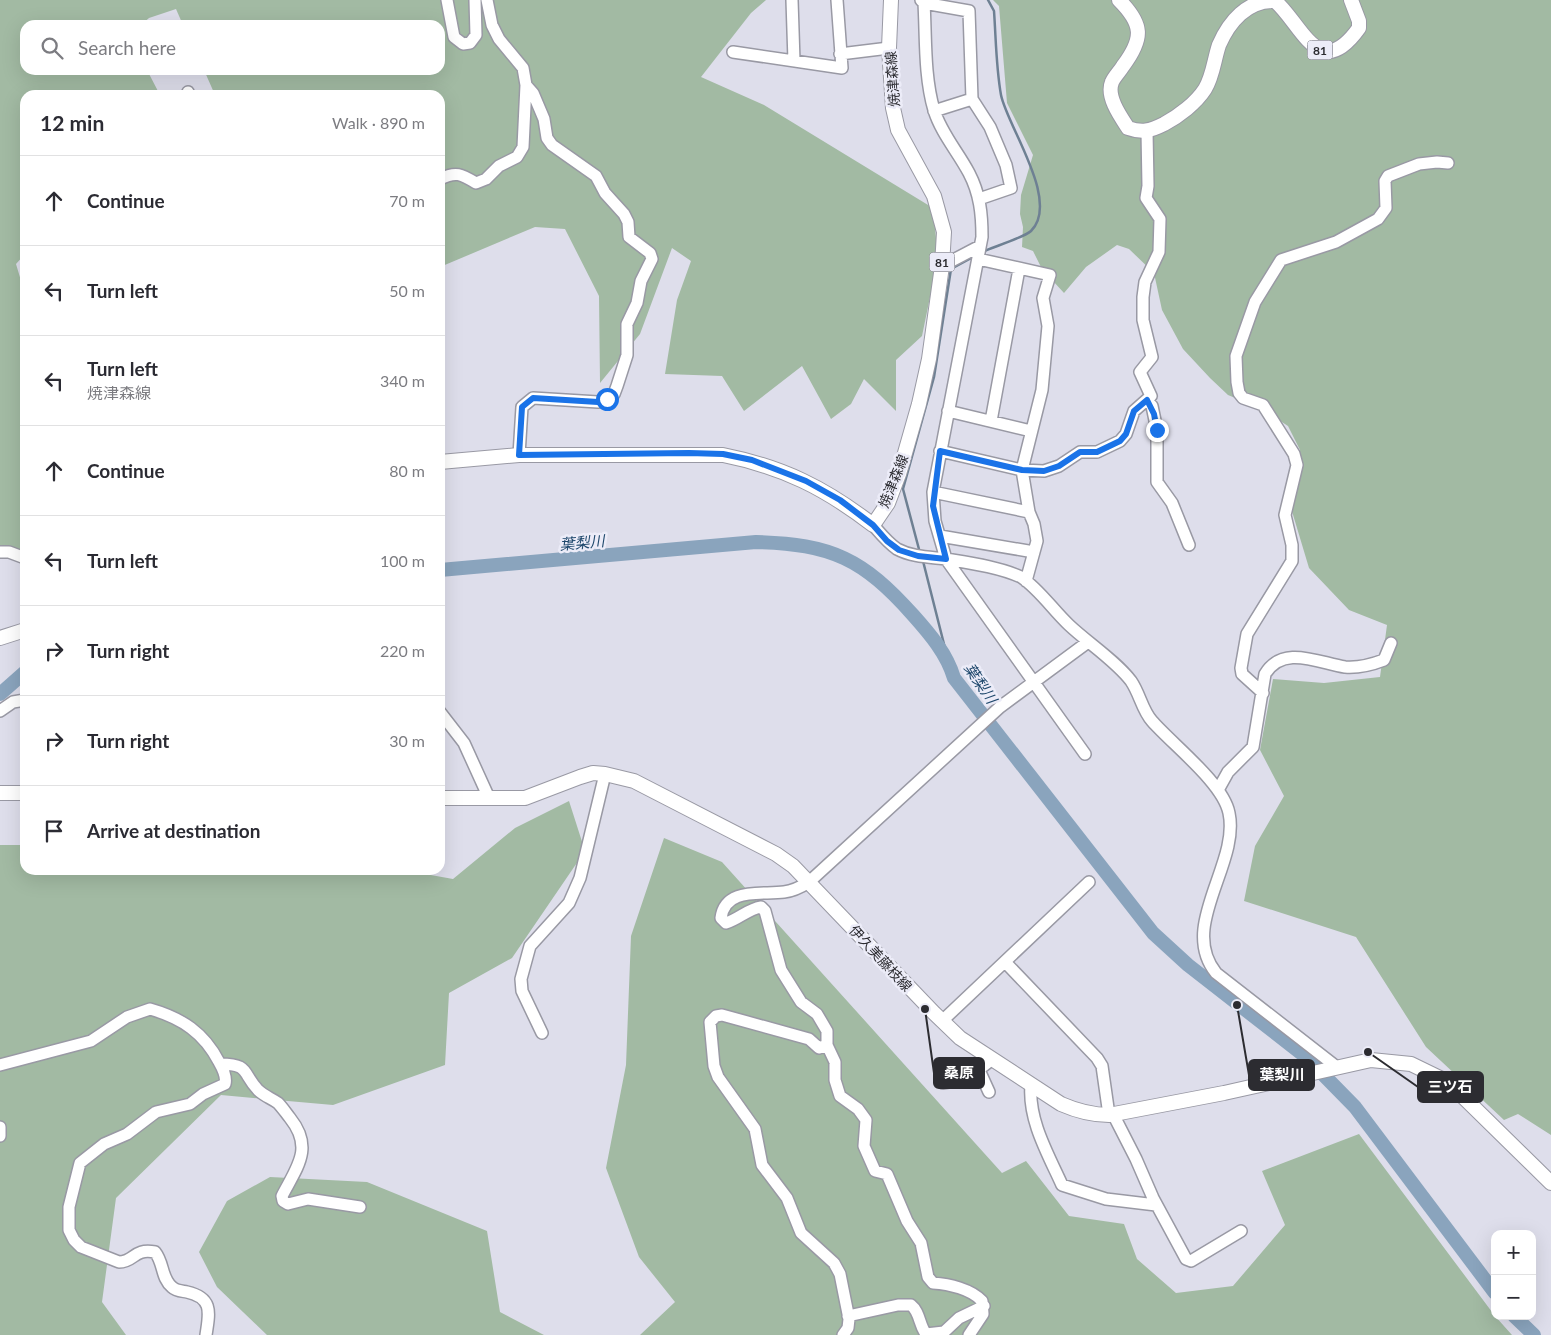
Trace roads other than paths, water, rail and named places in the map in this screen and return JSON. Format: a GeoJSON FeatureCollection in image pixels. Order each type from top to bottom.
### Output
{"type":"FeatureCollection","features":[{"type":"Feature","properties":{"kind":"main road"},"geometry":{"type":"LineString","coordinates":[[1119,0],[1132,12],[1139,27],[1138,41],[1112,82],[1111,95],[1128,128],[1138,132],[1147,131]]}},
{"type":"Feature","properties":{"kind":"main road","name":"81"},"geometry":{"type":"LineString","coordinates":[[1147,131],[1169,121],[1196,101],[1212,74],[1219,46],[1233,20],[1242,10],[1256,2],[1274,2],[1310,44],[1319,50],[1329,51],[1340,46],[1358,28],[1359,20],[1352,0]]}},
{"type":"Feature","properties":{"kind":"main road","name":"焼津森線"},"geometry":{"type":"LineString","coordinates":[[445,462],[519,455],[723,454],[759,463],[806,481],[840,500],[873,525],[888,503],[899,474],[919,404],[929,359],[942,266],[944,232],[934,196],[898,130],[893,108],[889,48],[889,5]]}},
{"type":"Feature","properties":{"kind":"main road"},"geometry":{"type":"LineString","coordinates":[[0,638],[20,632]]}},
{"type":"Feature","properties":{"kind":"main road","name":"伊久美藤枝線"},"geometry":{"type":"LineString","coordinates":[[445,798],[525,798],[593,773],[634,781],[776,854],[809,882],[960,1038],[1061,1104],[1077,1111],[1093,1115],[1111,1115],[1299,1077],[1371,1060],[1411,1064],[1428,1070],[1457,1090],[1551,1183]]}},
{"type":"Feature","properties":{"kind":"main road"},"geometry":{"type":"LineString","coordinates":[[0,792],[20,793]]}},
{"type":"Feature","properties":{"kind":"street"},"geometry":{"type":"LineString","coordinates":[[447,0],[454,37],[463,44],[470,43],[476,35],[475,0]]}},
{"type":"Feature","properties":{"kind":"street"},"geometry":{"type":"LineString","coordinates":[[445,176],[452,173],[463,175],[476,183],[486,178],[499,166],[517,157],[523,147],[526,85],[523,68],[499,39],[492,25],[487,0]]}},
{"type":"Feature","properties":{"kind":"street"},"geometry":{"type":"LineString","coordinates":[[792,0],[794,61]]}},
{"type":"Feature","properties":{"kind":"street"},"geometry":{"type":"LineString","coordinates":[[733,52],[842,68],[837,0]]}},
{"type":"Feature","properties":{"kind":"street"},"geometry":{"type":"LineString","coordinates":[[980,199],[1011,188],[1006,165],[990,127],[972,99],[969,11],[922,1],[929,82],[934,111],[941,127],[969,172],[980,199],[982,220],[978,259],[933,492],[935,521],[946,559],[1032,683],[1085,754]]}},
{"type":"Feature","properties":{"kind":"street"},"geometry":{"type":"LineString","coordinates":[[840,54],[889,48]]}},
{"type":"Feature","properties":{"kind":"street"},"geometry":{"type":"LineString","coordinates":[[519,455],[522,407],[526,401],[533,398],[598,402],[614,394],[627,355],[627,324],[637,303],[640,281],[652,259],[650,253],[629,237],[628,222],[624,214],[605,193],[596,176],[552,145],[547,138],[544,120],[533,93],[526,85]]}},
{"type":"Feature","properties":{"kind":"street"},"geometry":{"type":"LineString","coordinates":[[934,111],[972,99]]}},
{"type":"Feature","properties":{"kind":"street"},"geometry":{"type":"LineString","coordinates":[[940,451],[1022,470],[1044,471],[1059,466],[1080,452],[1097,452],[1111,446],[1126,434],[1134,411],[1151,396],[1140,372],[1152,357],[1143,320],[1143,296],[1145,282],[1159,252],[1160,219],[1146,198],[1148,186],[1147,131]]}},
{"type":"Feature","properties":{"kind":"street"},"geometry":{"type":"LineString","coordinates":[[1262,693],[1242,674],[1241,668],[1247,634],[1292,561],[1292,545],[1285,516],[1297,465],[1294,454],[1263,405],[1243,398],[1239,392],[1236,382],[1236,356],[1241,341],[1255,302],[1281,260],[1290,255],[1317,250],[1336,242],[1378,219],[1386,208],[1385,182],[1388,176],[1419,164],[1448,163]]}},
{"type":"Feature","properties":{"kind":"street"},"geometry":{"type":"LineString","coordinates":[[942,266],[980,246]]}},
{"type":"Feature","properties":{"kind":"street"},"geometry":{"type":"LineString","coordinates":[[978,259],[1050,275],[1043,298],[1048,326],[1042,390],[1022,470],[1036,541],[1026,581]]}},
{"type":"Feature","properties":{"kind":"street"},"geometry":{"type":"LineString","coordinates":[[991,421],[1019,269]]}},
{"type":"Feature","properties":{"kind":"street"},"geometry":{"type":"LineString","coordinates":[[1147,400],[1154,414],[1157,430],[1157,482],[1172,503],[1189,546]]}},
{"type":"Feature","properties":{"kind":"street"},"geometry":{"type":"LineString","coordinates":[[948,411],[1031,432]]}},
{"type":"Feature","properties":{"kind":"street"},"geometry":{"type":"LineString","coordinates":[[933,492],[1029,512]]}},
{"type":"Feature","properties":{"kind":"street"},"geometry":{"type":"LineString","coordinates":[[873,525],[887,541],[899,550],[922,557],[946,559],[1005,571],[1026,581],[1130,681],[1150,720],[1218,790],[1227,806],[1231,825],[1228,844],[1205,928],[1204,954],[1216,973],[1335,1068]]}},
{"type":"Feature","properties":{"kind":"street"},"geometry":{"type":"LineString","coordinates":[[940,536],[1034,552]]}},
{"type":"Feature","properties":{"kind":"street"},"geometry":{"type":"LineString","coordinates":[[0,552],[9,552],[20,556]]}},
{"type":"Feature","properties":{"kind":"street"},"geometry":{"type":"LineString","coordinates":[[969,1335],[983,1314],[984,1306],[978,1296],[944,1283],[933,1283],[928,1277],[921,1243],[907,1222],[887,1174],[875,1171],[864,1146],[866,1120],[858,1108],[840,1096],[835,1080],[835,1062],[826,1045],[827,1031],[817,1014],[801,1002],[781,970],[766,911],[761,907],[752,908],[738,919],[726,923],[721,918],[722,908],[732,899],[754,891],[784,892],[799,889],[809,882],[979,725],[1000,707],[1088,642]]}},
{"type":"Feature","properties":{"kind":"street"},"geometry":{"type":"LineString","coordinates":[[1218,790],[1228,772],[1253,747],[1265,674],[1275,662],[1294,656],[1347,667],[1365,666],[1384,660],[1391,643]]}},
{"type":"Feature","properties":{"kind":"street"},"geometry":{"type":"LineString","coordinates":[[0,711],[13,702],[20,701]]}},
{"type":"Feature","properties":{"kind":"street"},"geometry":{"type":"LineString","coordinates":[[445,718],[464,743],[489,798]]}},
{"type":"Feature","properties":{"kind":"street"},"geometry":{"type":"LineString","coordinates":[[542,1033],[522,991],[521,979],[530,946],[569,903],[580,878],[605,774]]}},
{"type":"Feature","properties":{"kind":"street"},"geometry":{"type":"LineString","coordinates":[[942,1021],[1089,882]]}},
{"type":"Feature","properties":{"kind":"street"},"geometry":{"type":"LineString","coordinates":[[1005,962],[1097,1058],[1102,1066],[1111,1115],[1136,1159],[1156,1205],[1186,1259],[1191,1260],[1241,1231]]}},
{"type":"Feature","properties":{"kind":"street"},"geometry":{"type":"LineString","coordinates":[[0,1065],[91,1041],[127,1017],[150,1009],[198,1031],[208,1042],[220,1064],[226,1080],[225,1084],[203,1094],[190,1104],[156,1112],[127,1134],[104,1144],[80,1163],[69,1207],[68,1222],[74,1240],[81,1246],[110,1259],[126,1262],[138,1252],[155,1252],[161,1259],[167,1281],[173,1289],[197,1294],[205,1301],[210,1316],[206,1335]]}},
{"type":"Feature","properties":{"kind":"street"},"geometry":{"type":"LineString","coordinates":[[826,1045],[819,1048],[809,1039],[722,1015],[716,1016],[710,1022],[714,1066],[718,1077],[750,1119],[755,1129],[762,1165],[787,1198],[801,1233],[834,1263],[840,1274],[848,1316],[848,1328],[843,1335]]}},
{"type":"Feature","properties":{"kind":"street"},"geometry":{"type":"LineString","coordinates":[[943,1083],[958,1082],[980,1070],[992,1060]]}},
{"type":"Feature","properties":{"kind":"street"},"geometry":{"type":"LineString","coordinates":[[220,1064],[234,1064],[246,1070],[257,1089],[279,1104],[300,1131],[301,1158],[282,1196],[283,1201],[288,1204],[308,1199],[360,1207]]}},
{"type":"Feature","properties":{"kind":"street"},"geometry":{"type":"LineString","coordinates":[[980,1070],[989,1092]]}},
{"type":"Feature","properties":{"kind":"street"},"geometry":{"type":"LineString","coordinates":[[1031,1085],[1030,1095],[1039,1134],[1062,1185],[1106,1199],[1156,1205]]}},
{"type":"Feature","properties":{"kind":"street"},"geometry":{"type":"LineString","coordinates":[[0,1127],[0,1136]]}},
{"type":"Feature","properties":{"kind":"street"},"geometry":{"type":"LineString","coordinates":[[848,1316],[898,1305],[911,1305],[916,1309],[922,1329],[926,1334],[944,1332],[959,1318],[984,1306]]}},
{"type":"Feature","properties":{"kind":"waterway"},"geometry":{"type":"LineString","coordinates":[[982,252],[1031,231],[1039,218],[1040,201],[1030,163],[1005,109],[1001,95],[994,11],[988,0]]}},
{"type":"Feature","properties":{"kind":"waterway"},"geometry":{"type":"LineString","coordinates":[[920,553],[903,489],[934,377],[951,269],[975,256]]}},
{"type":"Feature","properties":{"kind":"waterway","name":"葉梨川"},"geometry":{"type":"LineString","coordinates":[[445,570],[756,542],[806,546],[844,558],[861,568],[878,580],[895,596],[932,637],[947,661],[954,678],[1153,933],[1188,965],[1306,1057],[1355,1107],[1491,1288]]}},
{"type":"Feature","properties":{"kind":"waterway"},"geometry":{"type":"LineString","coordinates":[[923,561],[948,660]]}},
{"type":"Feature","properties":{"kind":"waterway","name":"葉梨川"},"geometry":{"type":"LineString","coordinates":[[0,694],[20,676]]}},
{"type":"Feature","properties":{"kind":"waterway","name":"葉梨川"},"geometry":{"type":"LineString","coordinates":[[1518,1320],[1534,1335]]}},
{"type":"Feature","properties":{"kind":"place","name":"葉梨川"},"geometry":{"type":"Point","coordinates":[1237,1005]}},
{"type":"Feature","properties":{"kind":"place","name":"桑原"},"geometry":{"type":"Point","coordinates":[925,1009]}},
{"type":"Feature","properties":{"kind":"place","name":"三ツ石"},"geometry":{"type":"Point","coordinates":[1368,1052]}}]}
